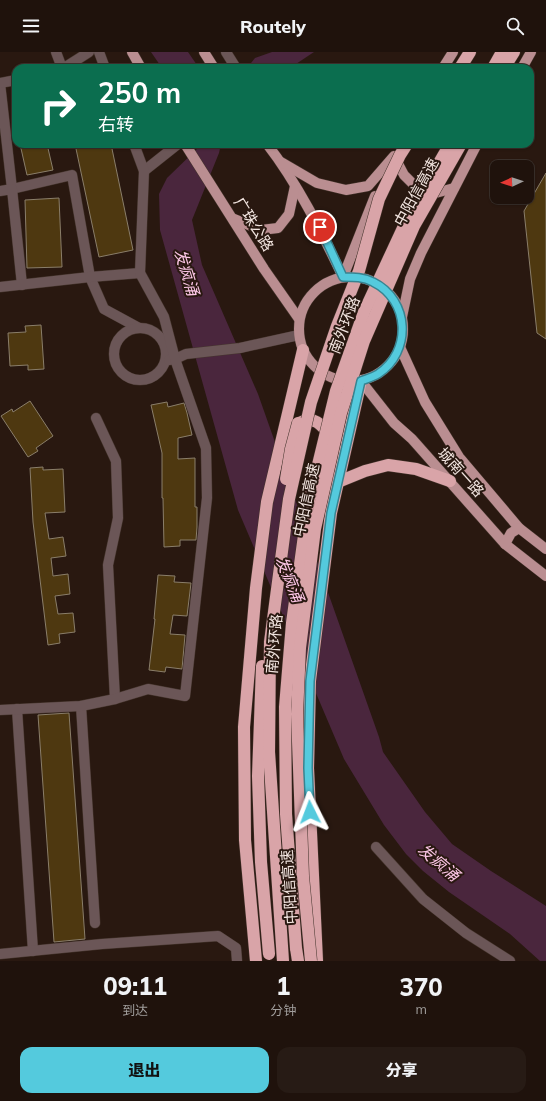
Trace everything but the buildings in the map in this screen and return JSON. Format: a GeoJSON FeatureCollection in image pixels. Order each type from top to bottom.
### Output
{"type":"FeatureCollection","features":[{"type":"Feature","properties":{"kind":"highway"},"geometry":{"type":"LineString","coordinates":[[454,64],[462,52]]}},
{"type":"Feature","properties":{"kind":"highway"},"geometry":{"type":"LineString","coordinates":[[462,64],[470,52]]}},
{"type":"Feature","properties":{"kind":"highway"},"geometry":{"type":"LineString","coordinates":[[495,64],[502,52]]}},
{"type":"Feature","properties":{"kind":"highway"},"geometry":{"type":"LineString","coordinates":[[506,64],[514,52]]}},
{"type":"Feature","properties":{"kind":"highway","name":"中阳信高速"},"geometry":{"type":"LineString","coordinates":[[284,961],[269,752],[270,642],[288,506],[311,402],[337,326],[359,271],[379,199],[404,148]]}},
{"type":"Feature","properties":{"kind":"highway","name":"南外环路"},"geometry":{"type":"LineString","coordinates":[[269,957],[260,862],[258,776],[260,695],[266,609],[291,449],[319,353],[364,242],[414,148]]}},
{"type":"Feature","properties":{"kind":"highway","name":"南外环路"},"geometry":{"type":"LineString","coordinates":[[298,961],[286,814],[285,707],[292,623],[308,506],[336,391],[364,312],[410,213],[448,148]]}},
{"type":"Feature","properties":{"kind":"highway","name":"中阳信高速"},"geometry":{"type":"LineString","coordinates":[[311,961],[303,876],[297,714],[300,648],[315,529],[341,414],[364,341],[414,226],[459,148]]}},
{"type":"Feature","properties":{"kind":"highway"},"geometry":{"type":"LineString","coordinates":[[256,961],[245,840],[244,727],[256,588],[267,502],[303,350]]}},
{"type":"Feature","properties":{"kind":"highway"},"geometry":{"type":"LineString","coordinates":[[317,961],[308,768],[310,681],[331,513],[361,381]]}},
{"type":"Feature","properties":{"kind":"highway"},"geometry":{"type":"LineString","coordinates":[[282,438],[290,429],[303,421],[315,421],[322,425],[332,439],[338,482]]}},
{"type":"Feature","properties":{"kind":"highway"},"geometry":{"type":"LineString","coordinates":[[338,482],[365,470],[388,465],[416,469],[450,481]]}},
{"type":"Feature","properties":{"kind":"main road"},"geometry":{"type":"LineString","coordinates":[[132,52],[139,64]]}},
{"type":"Feature","properties":{"kind":"main road"},"geometry":{"type":"LineString","coordinates":[[204,52],[212,64]]}},
{"type":"Feature","properties":{"kind":"main road"},"geometry":{"type":"LineString","coordinates":[[446,64],[453,52]]}},
{"type":"Feature","properties":{"kind":"main road"},"geometry":{"type":"LineString","coordinates":[[524,64],[531,52]]}},
{"type":"Feature","properties":{"kind":"main road","name":"广珠公路"},"geometry":{"type":"LineString","coordinates":[[188,148],[234,219],[264,269],[299,319]]}},
{"type":"Feature","properties":{"kind":"main road"},"geometry":{"type":"LineString","coordinates":[[270,148],[281,162],[320,227],[343,277]]}},
{"type":"Feature","properties":{"kind":"main road"},"geometry":{"type":"LineString","coordinates":[[343,277],[378,189],[398,148]]}},
{"type":"Feature","properties":{"kind":"main road"},"geometry":{"type":"LineString","coordinates":[[402,317],[396,302],[386,290],[373,282],[359,277],[343,277],[328,282],[314,291],[305,304],[299,319],[298,335],[303,350],[312,365],[326,376],[343,381],[361,381],[378,374],[391,362],[400,347],[403,332],[402,317],[410,279],[415,266],[475,148]]}},
{"type":"Feature","properties":{"kind":"main road"},"geometry":{"type":"LineString","coordinates":[[281,162],[317,183],[346,190],[368,186],[394,156]]}},
{"type":"Feature","properties":{"kind":"main road"},"geometry":{"type":"LineString","coordinates":[[394,156],[404,175],[416,187],[432,194],[454,188]]}},
{"type":"Feature","properties":{"kind":"main road"},"geometry":{"type":"LineString","coordinates":[[234,219],[261,230],[278,228],[289,214],[295,186]]}},
{"type":"Feature","properties":{"kind":"main road","name":"城南一路"},"geometry":{"type":"LineString","coordinates":[[400,347],[425,402],[459,457],[520,528],[546,550]]}},
{"type":"Feature","properties":{"kind":"main road","name":"城南一路"},"geometry":{"type":"LineString","coordinates":[[361,381],[394,423],[412,439],[505,544],[546,576]]}},
{"type":"Feature","properties":{"kind":"main road"},"geometry":{"type":"LineString","coordinates":[[505,544],[511,533],[520,528]]}},
{"type":"Feature","properties":{"kind":"street"},"geometry":{"type":"LineString","coordinates":[[56,52],[61,64]]}},
{"type":"Feature","properties":{"kind":"street"},"geometry":{"type":"LineString","coordinates":[[70,64],[89,52]]}},
{"type":"Feature","properties":{"kind":"street"},"geometry":{"type":"LineString","coordinates":[[100,52],[104,64]]}},
{"type":"Feature","properties":{"kind":"street"},"geometry":{"type":"LineString","coordinates":[[226,52],[233,64]]}},
{"type":"Feature","properties":{"kind":"street"},"geometry":{"type":"LineString","coordinates":[[12,81],[0,83],[22,285]]}},
{"type":"Feature","properties":{"kind":"street"},"geometry":{"type":"LineString","coordinates":[[0,710],[81,706],[115,699],[148,689],[185,696],[208,498],[206,448],[170,360],[164,316],[140,273],[144,171],[135,148]]}},
{"type":"Feature","properties":{"kind":"street"},"geometry":{"type":"LineString","coordinates":[[144,171],[173,148]]}},
{"type":"Feature","properties":{"kind":"street"},"geometry":{"type":"LineString","coordinates":[[0,191],[72,175],[90,277],[104,309],[139,328]]}},
{"type":"Feature","properties":{"kind":"street"},"geometry":{"type":"LineString","coordinates":[[0,287],[140,273]]}},
{"type":"Feature","properties":{"kind":"street"},"geometry":{"type":"LineString","coordinates":[[170,360],[166,356],[162,340],[156,333],[148,329],[139,328],[124,334],[118,340],[115,348],[117,364],[121,371],[135,379],[144,380],[159,372],[170,360],[186,354],[240,348],[298,335]]}},
{"type":"Feature","properties":{"kind":"street"},"geometry":{"type":"LineString","coordinates":[[96,418],[116,462],[118,518],[108,565],[115,699]]}},
{"type":"Feature","properties":{"kind":"street"},"geometry":{"type":"LineString","coordinates":[[81,706],[95,923]]}},
{"type":"Feature","properties":{"kind":"street"},"geometry":{"type":"LineString","coordinates":[[17,709],[33,951]]}},
{"type":"Feature","properties":{"kind":"street"},"geometry":{"type":"LineString","coordinates":[[376,847],[423,899],[466,933],[510,961]]}},
{"type":"Feature","properties":{"kind":"street"},"geometry":{"type":"LineString","coordinates":[[0,954],[102,944],[218,936],[236,948],[237,961]]}},
{"type":"Feature","properties":{"kind":"water"},"geometry":{"type":"Polygon","coordinates":[[[151,52],[188,52],[196,64],[159,64],[151,52]]]}},
{"type":"Feature","properties":{"kind":"water"},"geometry":{"type":"Polygon","coordinates":[[[272,52],[314,52],[296,64],[249,64],[255,58],[272,52]]]}},
{"type":"Feature","properties":{"kind":"water","name":"发疯涌"},"geometry":{"type":"Polygon","coordinates":[[[198,148],[220,148],[192,220],[202,265],[258,394],[383,752],[425,812],[452,844],[546,906],[546,961],[540,961],[510,934],[449,892],[423,871],[406,854],[384,825],[344,759],[238,510],[160,230],[159,194],[167,178],[198,148]]]}},
{"type":"Feature","properties":{"kind":"route"},"geometry":{"type":"LineString","coordinates":[[310,812],[308,768],[310,681],[331,513],[361,381],[378,374],[391,362],[400,347],[403,332],[402,317],[396,302],[386,290],[373,282],[359,277],[343,277],[320,227]]}}]}
